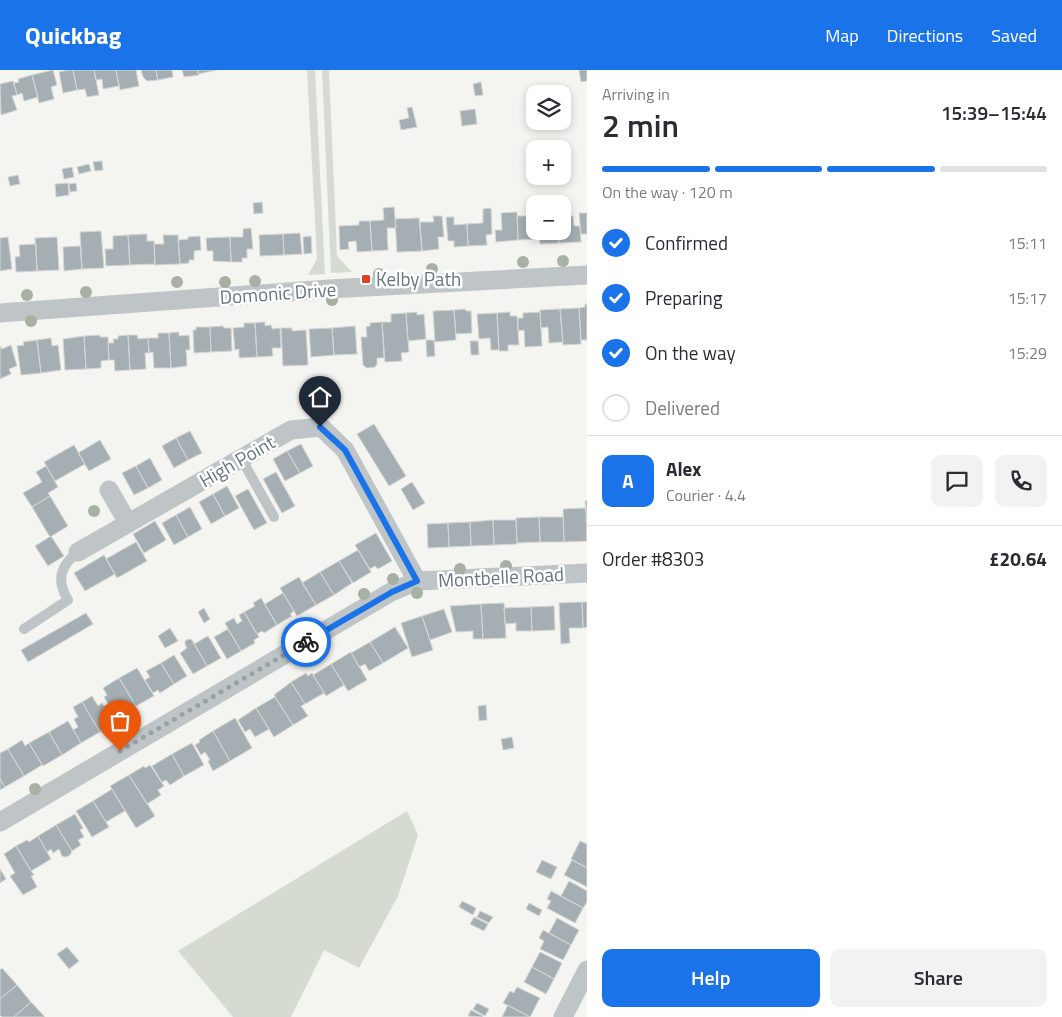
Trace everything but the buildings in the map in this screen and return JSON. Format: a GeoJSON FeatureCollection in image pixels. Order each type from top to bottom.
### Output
{"type":"FeatureCollection","features":[{"type":"Feature","properties":{"kind":"street","name":"Domonic Drive"},"geometry":{"type":"LineString","coordinates":[[0,312],[329,289],[587,275]]}},
{"type":"Feature","properties":{"kind":"street","name":"High Point"},"geometry":{"type":"LineString","coordinates":[[78,552],[291,430],[320,427],[345,450],[417,581]]}},
{"type":"Feature","properties":{"kind":"street"},"geometry":{"type":"LineString","coordinates":[[109,490],[128,523]]}},
{"type":"Feature","properties":{"kind":"street","name":"Montbelle Road"},"geometry":{"type":"LineString","coordinates":[[0,822],[392,592],[417,581],[587,573]]}},
{"type":"Feature","properties":{"kind":"street"},"geometry":{"type":"LineString","coordinates":[[563,1017],[587,970]]}},
{"type":"Feature","properties":{"kind":"lane"},"geometry":{"type":"LineString","coordinates":[[241,458],[274,517]]}},
{"type":"Feature","properties":{"kind":"lane"},"geometry":{"type":"LineString","coordinates":[[24,629],[68,600],[61,588],[62,573],[67,560],[78,552]]}},
{"type":"Feature","properties":{"kind":"shaded area"},"geometry":{"type":"Polygon","coordinates":[[[307,70],[315,70],[325,274],[308,275],[317,259],[307,70]]]}},
{"type":"Feature","properties":{"kind":"shaded area"},"geometry":{"type":"Polygon","coordinates":[[[322,70],[329,70],[337,256],[352,272],[331,273],[322,70]]]}},
{"type":"Feature","properties":{"kind":"shaded area"},"geometry":{"type":"Polygon","coordinates":[[[407,811],[418,835],[398,896],[359,968],[324,950],[291,1017],[233,1017],[178,951],[407,811]]]}},
{"type":"Feature","properties":{"kind":"way so far"},"geometry":{"type":"LineString","coordinates":[[120,751],[306,642]]}},
{"type":"Feature","properties":{"kind":"place","name":"Kelby Path"},"geometry":{"type":"Point","coordinates":[366,279]}},
{"type":"Feature","properties":{"kind":"route"},"geometry":{"type":"LineString","coordinates":[[306,642],[392,592],[417,581],[345,450],[320,427]]}}]}
